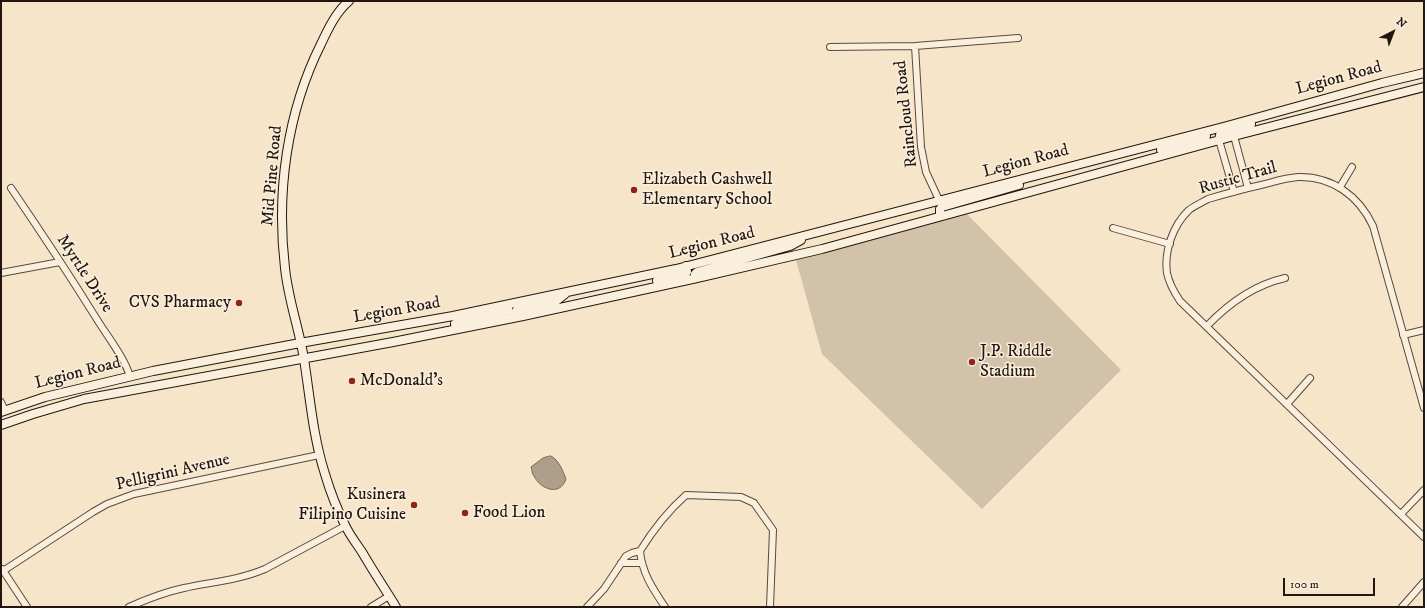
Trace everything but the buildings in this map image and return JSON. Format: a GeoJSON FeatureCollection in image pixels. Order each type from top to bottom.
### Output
{"type":"FeatureCollection","features":[{"type":"Feature","properties":{"kind":"main road","name":"Mid Pine Road"},"geometry":{"type":"LineString","coordinates":[[346,3],[327,32],[308,72],[294,116],[286,163],[282,217],[283,251],[288,288],[304,358],[319,455],[331,492],[345,526],[396,607]]}},
{"type":"Feature","properties":{"kind":"main road","name":"Legion Road"},"geometry":{"type":"LineString","coordinates":[[3,411],[45,397],[130,377],[300,343],[453,316],[686,266],[1211,130],[1424,73]]}},
{"type":"Feature","properties":{"kind":"main road","name":"Legion Road"},"geometry":{"type":"LineString","coordinates":[[1,425],[84,399],[512,318],[822,249],[1099,172],[1424,87]]}},
{"type":"Feature","properties":{"kind":"main road"},"geometry":{"type":"LineString","coordinates":[[1219,140],[1220,135],[1224,132],[1282,114],[1286,109]]}},
{"type":"Feature","properties":{"kind":"main road"},"geometry":{"type":"LineString","coordinates":[[1099,172],[1107,166],[1208,135],[1211,130]]}},
{"type":"Feature","properties":{"kind":"main road"},"geometry":{"type":"LineString","coordinates":[[940,216],[940,209],[942,207],[1028,182],[1034,179],[1038,174]]}},
{"type":"Feature","properties":{"kind":"main road"},"geometry":{"type":"LineString","coordinates":[[697,278],[695,274],[696,272],[790,246],[812,234]]}},
{"type":"Feature","properties":{"kind":"main road"},"geometry":{"type":"LineString","coordinates":[[588,302],[602,294],[684,275],[687,272],[686,266]]}},
{"type":"Feature","properties":{"kind":"main road"},"geometry":{"type":"LineString","coordinates":[[512,318],[516,311],[556,301],[568,292]]}},
{"type":"Feature","properties":{"kind":"main road"},"geometry":{"type":"LineString","coordinates":[[422,336],[447,326],[506,312],[508,310],[508,305]]}},
{"type":"Feature","properties":{"kind":"street","name":"Raincloud Road"},"geometry":{"type":"LineString","coordinates":[[830,47],[915,46],[1018,38]]}},
{"type":"Feature","properties":{"kind":"street","name":"Raincloud Road"},"geometry":{"type":"LineString","coordinates":[[915,46],[921,147],[926,172],[939,200]]}},
{"type":"Feature","properties":{"kind":"street"},"geometry":{"type":"LineString","coordinates":[[1234,136],[1248,188]]}},
{"type":"Feature","properties":{"kind":"street"},"geometry":{"type":"LineString","coordinates":[[1219,140],[1234,192]]}},
{"type":"Feature","properties":{"kind":"street"},"geometry":{"type":"LineString","coordinates":[[1340,187],[1352,167]]}},
{"type":"Feature","properties":{"kind":"street","name":"Rustic Trail"},"geometry":{"type":"LineString","coordinates":[[1424,408],[1373,226],[1360,204],[1340,187],[1317,179],[1302,177],[1289,178],[1208,199],[1190,210],[1177,225],[1170,244],[1167,259],[1167,273],[1174,292],[1180,301],[1424,537]]}},
{"type":"Feature","properties":{"kind":"street","name":"Myrtle Drive"},"geometry":{"type":"LineString","coordinates":[[11,188],[128,369],[130,377]]}},
{"type":"Feature","properties":{"kind":"street"},"geometry":{"type":"LineString","coordinates":[[1113,228],[1170,244]]}},
{"type":"Feature","properties":{"kind":"street"},"geometry":{"type":"LineString","coordinates":[[1,273],[60,262]]}},
{"type":"Feature","properties":{"kind":"street"},"geometry":{"type":"LineString","coordinates":[[1207,326],[1229,305],[1248,292],[1262,285],[1285,278]]}},
{"type":"Feature","properties":{"kind":"street"},"geometry":{"type":"LineString","coordinates":[[1404,335],[1424,330]]}},
{"type":"Feature","properties":{"kind":"street"},"geometry":{"type":"LineString","coordinates":[[1287,404],[1310,378]]}},
{"type":"Feature","properties":{"kind":"street"},"geometry":{"type":"LineString","coordinates":[[1,402],[3,411]]}},
{"type":"Feature","properties":{"kind":"street","name":"Pelligrini Avenue"},"geometry":{"type":"LineString","coordinates":[[2,569],[93,512],[119,499],[134,494],[319,455]]}},
{"type":"Feature","properties":{"kind":"street"},"geometry":{"type":"LineString","coordinates":[[1401,514],[1424,490]]}},
{"type":"Feature","properties":{"kind":"street"},"geometry":{"type":"LineString","coordinates":[[666,607],[651,587],[641,563],[640,551],[648,538],[674,506],[686,495],[741,497],[754,503],[773,530],[770,607]]}},
{"type":"Feature","properties":{"kind":"street"},"geometry":{"type":"LineString","coordinates":[[129,607],[159,595],[183,588],[252,575],[345,526]]}},
{"type":"Feature","properties":{"kind":"street"},"geometry":{"type":"LineString","coordinates":[[587,607],[601,593],[626,556],[640,551]]}},
{"type":"Feature","properties":{"kind":"street"},"geometry":{"type":"LineString","coordinates":[[631,564],[632,553]]}},
{"type":"Feature","properties":{"kind":"street"},"geometry":{"type":"LineString","coordinates":[[621,563],[641,563]]}},
{"type":"Feature","properties":{"kind":"street"},"geometry":{"type":"LineString","coordinates":[[2,569],[28,607]]}},
{"type":"Feature","properties":{"kind":"street"},"geometry":{"type":"LineString","coordinates":[[1402,607],[1424,582]]}},
{"type":"Feature","properties":{"kind":"street"},"geometry":{"type":"LineString","coordinates":[[371,607],[389,596]]}},
{"type":"Feature","properties":{"kind":"shaded area","name":"J.P. Riddle Stadium"},"geometry":{"type":"Polygon","coordinates":[[[965,212],[1121,370],[982,509],[822,354],[796,260],[965,212]]]}},
{"type":"Feature","properties":{"kind":"shaded area"},"geometry":{"type":"Polygon","coordinates":[[[551,456],[562,469],[566,479],[563,485],[555,489],[545,487],[537,481],[533,475],[531,467],[543,458],[551,456]]]}},
{"type":"Feature","properties":{"kind":"place","name":"Elizabeth Cashwell Elementary School"},"geometry":{"type":"Point","coordinates":[634,190]}},
{"type":"Feature","properties":{"kind":"place","name":"CVS Pharmacy"},"geometry":{"type":"Point","coordinates":[239,303]}},
{"type":"Feature","properties":{"kind":"place","name":"J.P. Riddle Stadium"},"geometry":{"type":"Point","coordinates":[972,362]}},
{"type":"Feature","properties":{"kind":"place","name":"McDonald's"},"geometry":{"type":"Point","coordinates":[352,381]}},
{"type":"Feature","properties":{"kind":"place","name":"Kusinera Filipino Cuisine"},"geometry":{"type":"Point","coordinates":[414,505]}},
{"type":"Feature","properties":{"kind":"place","name":"Food Lion"},"geometry":{"type":"Point","coordinates":[465,513]}}]}
